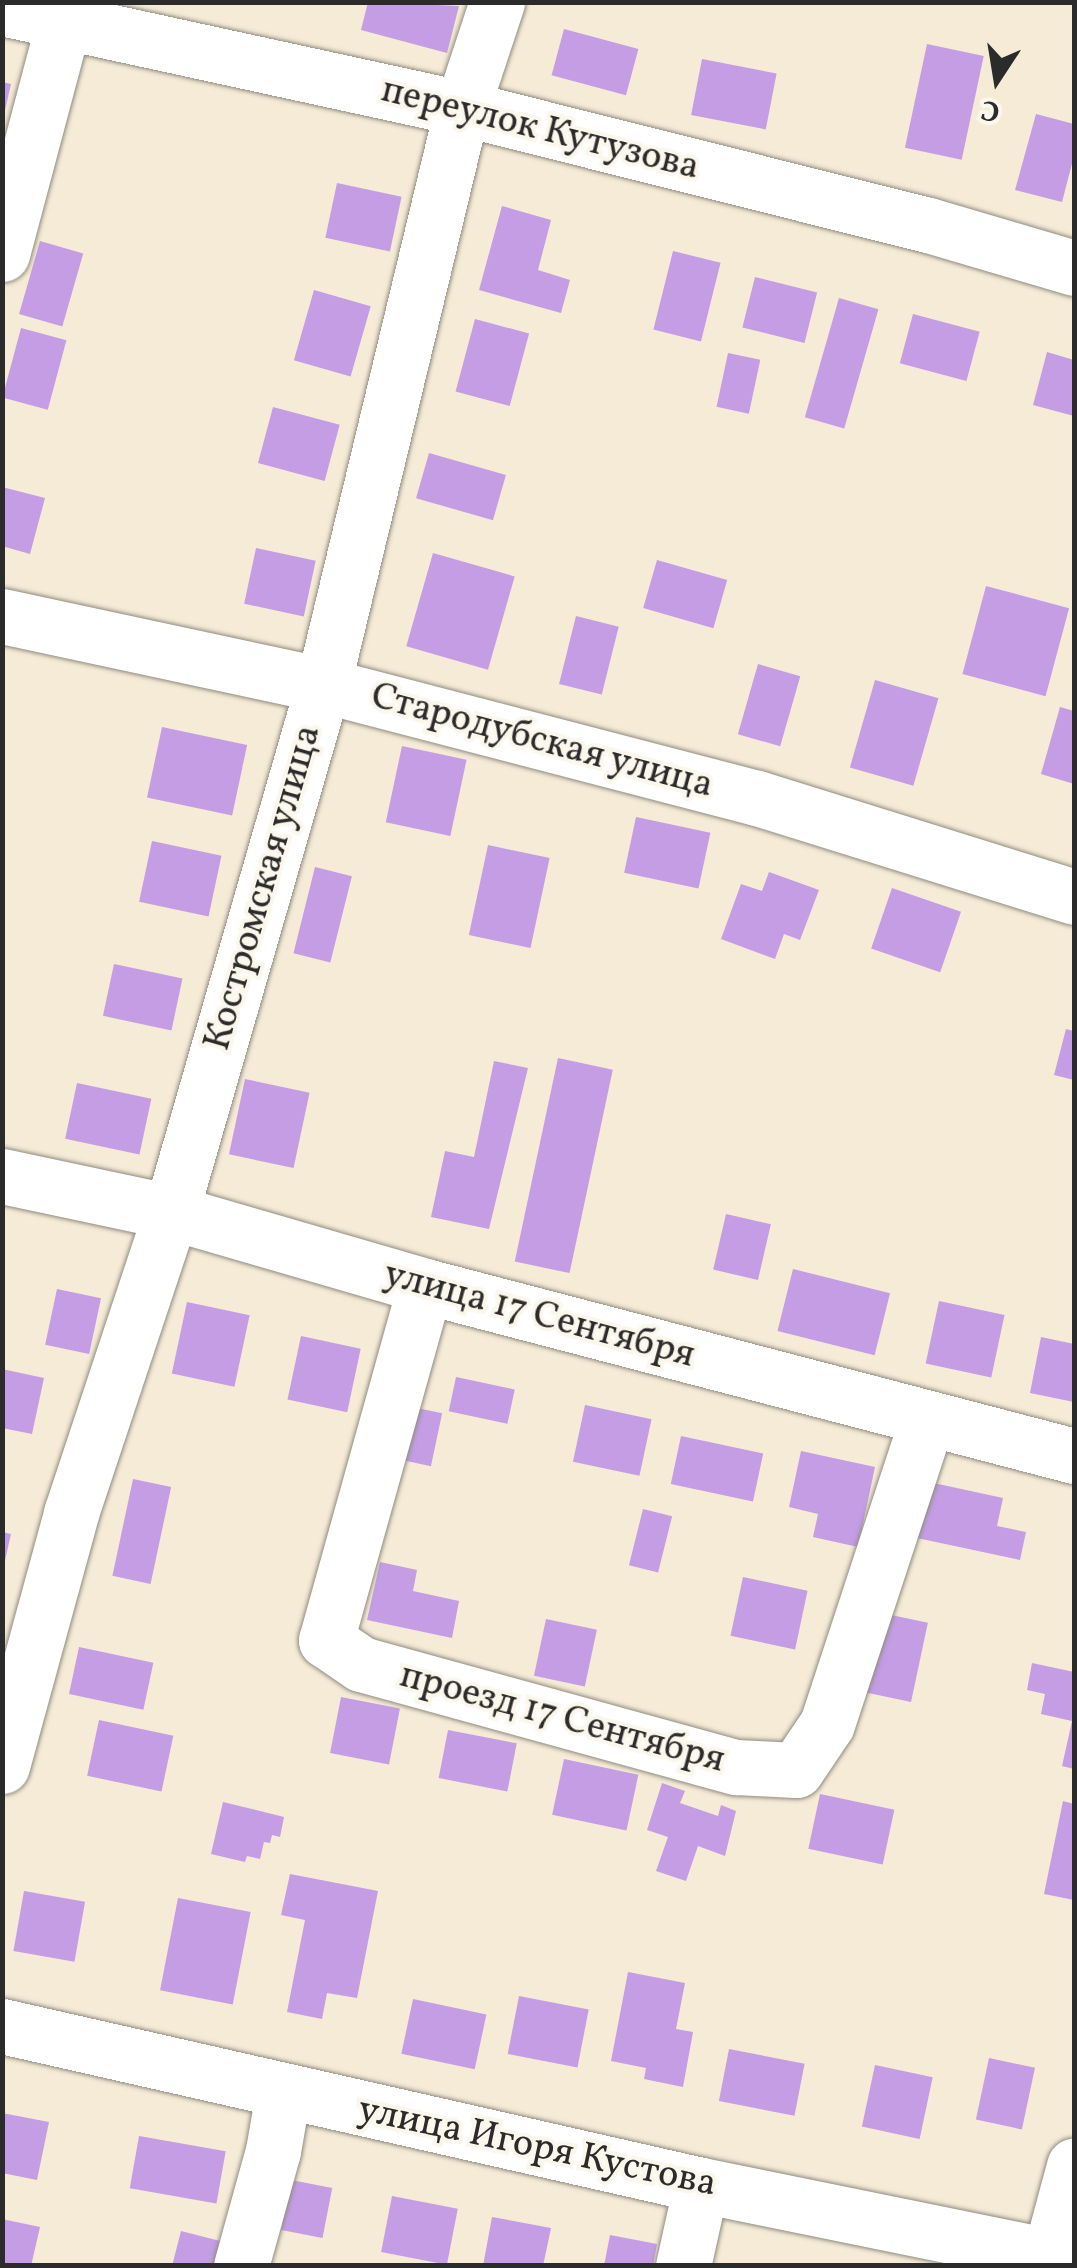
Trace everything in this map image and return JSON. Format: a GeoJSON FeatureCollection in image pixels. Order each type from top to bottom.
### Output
{"type":"FeatureCollection","features":[{"type":"Feature","properties":{"kind":"street","name":"Костромская улица"},"geometry":{"type":"LineString","coordinates":[[2,1766],[71,1513],[170,1212],[322,685],[462,108],[497,2]]}},
{"type":"Feature","properties":{"kind":"street","name":"переулок Кутузова"},"geometry":{"type":"LineString","coordinates":[[2,8],[66,13],[462,108],[928,226],[1074,268]]}},
{"type":"Feature","properties":{"kind":"street"},"geometry":{"type":"LineString","coordinates":[[2,254],[66,13]]}},
{"type":"Feature","properties":{"kind":"street","name":"Стародубская улица"},"geometry":{"type":"LineString","coordinates":[[2,616],[322,685],[757,798],[1074,898]]}},
{"type":"Feature","properties":{"kind":"street","name":"улица 17 Сентября"},"geometry":{"type":"LineString","coordinates":[[2,1176],[170,1212],[425,1286],[1074,1456]]}},
{"type":"Feature","properties":{"kind":"street","name":"проезд 17 Сентября"},"geometry":{"type":"LineString","coordinates":[[425,1286],[326,1640],[361,1664],[736,1767],[796,1770],[826,1724],[927,1419]]}},
{"type":"Feature","properties":{"kind":"street","name":"улица Игоря Кустова"},"geometry":{"type":"LineString","coordinates":[[2,2026],[284,2093],[1057,2261]]}},
{"type":"Feature","properties":{"kind":"street"},"geometry":{"type":"LineString","coordinates":[[241,2266],[273,2151],[284,2093]]}},
{"type":"Feature","properties":{"kind":"street"},"geometry":{"type":"LineString","coordinates":[[1057,2261],[1074,2166]]}},
{"type":"Feature","properties":{"kind":"street"},"geometry":{"type":"LineString","coordinates":[[683,2266],[701,2185]]}},
{"type":"Feature","properties":{"kind":"building"},"geometry":{"type":"Polygon","coordinates":[[[368,2],[459,6],[447,53],[361,30],[368,2]]]}},
{"type":"Feature","properties":{"kind":"building"},"geometry":{"type":"Polygon","coordinates":[[[564,29],[638,49],[626,95],[552,75],[564,29]]]}},
{"type":"Feature","properties":{"kind":"building"},"geometry":{"type":"Polygon","coordinates":[[[927,44],[984,56],[962,160],[905,148],[927,44]]]}},
{"type":"Feature","properties":{"kind":"building"},"geometry":{"type":"Polygon","coordinates":[[[702,59],[777,74],[766,129],[691,115],[702,59]]]}},
{"type":"Feature","properties":{"kind":"building"},"geometry":{"type":"Polygon","coordinates":[[[2,82],[11,84],[4,115],[2,115],[2,82]]]}},
{"type":"Feature","properties":{"kind":"building"},"geometry":{"type":"Polygon","coordinates":[[[1036,114],[1074,124],[1074,156],[1062,202],[1015,190],[1036,114]]]}},
{"type":"Feature","properties":{"kind":"building"},"geometry":{"type":"Polygon","coordinates":[[[337,183],[402,197],[390,251],[325,238],[337,183]]]}},
{"type":"Feature","properties":{"kind":"building"},"geometry":{"type":"Polygon","coordinates":[[[502,206],[551,220],[538,270],[570,280],[561,313],[479,290],[502,206]]]}},
{"type":"Feature","properties":{"kind":"building"},"geometry":{"type":"Polygon","coordinates":[[[40,241],[83,253],[62,326],[19,314],[40,241]]]}},
{"type":"Feature","properties":{"kind":"building"},"geometry":{"type":"Polygon","coordinates":[[[673,251],[721,263],[701,341],[653,330],[673,251]]]}},
{"type":"Feature","properties":{"kind":"building"},"geometry":{"type":"Polygon","coordinates":[[[755,277],[817,292],[805,343],[742,327],[755,277]]]}},
{"type":"Feature","properties":{"kind":"building"},"geometry":{"type":"Polygon","coordinates":[[[314,290],[371,306],[351,376],[294,360],[314,290]]]}},
{"type":"Feature","properties":{"kind":"building"},"geometry":{"type":"Polygon","coordinates":[[[839,298],[878,309],[844,428],[805,417],[839,298]]]}},
{"type":"Feature","properties":{"kind":"building"},"geometry":{"type":"Polygon","coordinates":[[[913,314],[980,332],[966,381],[900,363],[913,314]]]}},
{"type":"Feature","properties":{"kind":"building"},"geometry":{"type":"Polygon","coordinates":[[[475,319],[529,333],[510,406],[456,391],[475,319]]]}},
{"type":"Feature","properties":{"kind":"building"},"geometry":{"type":"Polygon","coordinates":[[[21,328],[66,340],[48,410],[2,398],[21,328]]]}},
{"type":"Feature","properties":{"kind":"building"},"geometry":{"type":"Polygon","coordinates":[[[1047,352],[1074,360],[1074,416],[1033,405],[1047,352]]]}},
{"type":"Feature","properties":{"kind":"building"},"geometry":{"type":"Polygon","coordinates":[[[728,353],[760,360],[749,414],[717,407],[728,353]]]}},
{"type":"Feature","properties":{"kind":"building"},"geometry":{"type":"Polygon","coordinates":[[[273,407],[340,425],[325,481],[258,463],[273,407]]]}},
{"type":"Feature","properties":{"kind":"building"},"geometry":{"type":"Polygon","coordinates":[[[429,453],[506,475],[493,520],[416,498],[429,453]]]}},
{"type":"Feature","properties":{"kind":"building"},"geometry":{"type":"Polygon","coordinates":[[[2,487],[45,498],[30,554],[2,546],[2,487]]]}},
{"type":"Feature","properties":{"kind":"building"},"geometry":{"type":"Polygon","coordinates":[[[256,548],[316,561],[304,616],[244,604],[256,548]]]}},
{"type":"Feature","properties":{"kind":"building"},"geometry":{"type":"Polygon","coordinates":[[[433,553],[515,576],[488,670],[406,646],[433,553]]]}},
{"type":"Feature","properties":{"kind":"building"},"geometry":{"type":"Polygon","coordinates":[[[657,560],[727,580],[713,628],[643,608],[657,560]]]}},
{"type":"Feature","properties":{"kind":"building"},"geometry":{"type":"Polygon","coordinates":[[[986,586],[1069,608],[1046,696],[962,674],[986,586]]]}},
{"type":"Feature","properties":{"kind":"building"},"geometry":{"type":"Polygon","coordinates":[[[576,616],[619,627],[602,695],[559,684],[576,616]]]}},
{"type":"Feature","properties":{"kind":"building"},"geometry":{"type":"Polygon","coordinates":[[[758,664],[800,676],[780,746],[738,734],[758,664]]]}},
{"type":"Feature","properties":{"kind":"building"},"geometry":{"type":"Polygon","coordinates":[[[875,680],[938,698],[913,786],[850,767],[875,680]]]}},
{"type":"Feature","properties":{"kind":"building"},"geometry":{"type":"Polygon","coordinates":[[[1060,707],[1074,711],[1074,784],[1041,774],[1060,707]]]}},
{"type":"Feature","properties":{"kind":"building"},"geometry":{"type":"Polygon","coordinates":[[[162,727],[247,745],[232,816],[147,797],[162,727]]]}},
{"type":"Feature","properties":{"kind":"building"},"geometry":{"type":"Polygon","coordinates":[[[402,746],[467,760],[450,836],[386,822],[402,746]]]}},
{"type":"Feature","properties":{"kind":"building"},"geometry":{"type":"Polygon","coordinates":[[[636,817],[710,833],[698,889],[624,873],[636,817]]]}},
{"type":"Feature","properties":{"kind":"building"},"geometry":{"type":"Polygon","coordinates":[[[152,841],[221,856],[209,916],[139,902],[152,841]]]}},
{"type":"Feature","properties":{"kind":"building"},"geometry":{"type":"Polygon","coordinates":[[[488,845],[550,858],[530,948],[469,935],[488,845]]]}},
{"type":"Feature","properties":{"kind":"building"},"geometry":{"type":"Polygon","coordinates":[[[315,867],[352,876],[330,963],[293,953],[315,867]]]}},
{"type":"Feature","properties":{"kind":"building"},"geometry":{"type":"Polygon","coordinates":[[[769,872],[819,890],[800,940],[784,934],[775,959],[721,939],[741,884],[762,891],[769,872]]]}},
{"type":"Feature","properties":{"kind":"building"},"geometry":{"type":"Polygon","coordinates":[[[892,888],[961,912],[940,972],[871,949],[892,888]]]}},
{"type":"Feature","properties":{"kind":"building"},"geometry":{"type":"Polygon","coordinates":[[[114,964],[182,979],[171,1030],[103,1016],[114,964]]]}},
{"type":"Feature","properties":{"kind":"building"},"geometry":{"type":"Polygon","coordinates":[[[1066,1029],[1074,1031],[1074,1080],[1054,1075],[1066,1029]]]}},
{"type":"Feature","properties":{"kind":"building"},"geometry":{"type":"Polygon","coordinates":[[[558,1058],[613,1070],[570,1273],[515,1261],[558,1058]]]}},
{"type":"Feature","properties":{"kind":"building"},"geometry":{"type":"Polygon","coordinates":[[[494,1061],[528,1068],[489,1229],[431,1217],[445,1151],[474,1157],[494,1061]]]}},
{"type":"Feature","properties":{"kind":"building"},"geometry":{"type":"Polygon","coordinates":[[[245,1079],[310,1093],[294,1168],[229,1154],[245,1079]]]}},
{"type":"Feature","properties":{"kind":"building"},"geometry":{"type":"Polygon","coordinates":[[[77,1083],[151,1099],[139,1155],[65,1139],[77,1083]]]}},
{"type":"Feature","properties":{"kind":"building"},"geometry":{"type":"Polygon","coordinates":[[[726,1214],[771,1224],[758,1280],[713,1270],[726,1214]]]}},
{"type":"Feature","properties":{"kind":"building"},"geometry":{"type":"Polygon","coordinates":[[[793,1269],[890,1293],[875,1355],[778,1331],[793,1269]]]}},
{"type":"Feature","properties":{"kind":"building"},"geometry":{"type":"Polygon","coordinates":[[[57,1289],[101,1298],[89,1354],[45,1345],[57,1289]]]}},
{"type":"Feature","properties":{"kind":"building"},"geometry":{"type":"Polygon","coordinates":[[[939,1301],[1005,1315],[991,1378],[926,1364],[939,1301]]]}},
{"type":"Feature","properties":{"kind":"building"},"geometry":{"type":"Polygon","coordinates":[[[187,1302],[250,1315],[234,1387],[172,1373],[187,1302]]]}},
{"type":"Feature","properties":{"kind":"building"},"geometry":{"type":"Polygon","coordinates":[[[301,1336],[361,1349],[347,1412],[287,1400],[301,1336]]]}},
{"type":"Feature","properties":{"kind":"building"},"geometry":{"type":"Polygon","coordinates":[[[1041,1337],[1074,1344],[1074,1402],[1030,1393],[1041,1337]]]}},
{"type":"Feature","properties":{"kind":"building"},"geometry":{"type":"Polygon","coordinates":[[[2,1369],[44,1378],[32,1434],[2,1428],[2,1369]]]}},
{"type":"Feature","properties":{"kind":"building"},"geometry":{"type":"Polygon","coordinates":[[[456,1377],[515,1389],[507,1424],[449,1411],[456,1377]]]}},
{"type":"Feature","properties":{"kind":"building"},"geometry":{"type":"Polygon","coordinates":[[[403,1405],[442,1413],[431,1466],[392,1458],[403,1405]]]}},
{"type":"Feature","properties":{"kind":"building"},"geometry":{"type":"Polygon","coordinates":[[[585,1405],[652,1419],[639,1476],[573,1462],[585,1405]]]}},
{"type":"Feature","properties":{"kind":"building"},"geometry":{"type":"Polygon","coordinates":[[[681,1436],[763,1453],[753,1501],[671,1484],[681,1436]]]}},
{"type":"Feature","properties":{"kind":"building"},"geometry":{"type":"Polygon","coordinates":[[[801,1451],[875,1467],[858,1547],[813,1537],[818,1514],[789,1507],[801,1451]]]}},
{"type":"Feature","properties":{"kind":"building"},"geometry":{"type":"Polygon","coordinates":[[[133,1479],[171,1487],[151,1584],[112,1576],[133,1479]]]}},
{"type":"Feature","properties":{"kind":"building"},"geometry":{"type":"Polygon","coordinates":[[[929,1482],[1003,1498],[997,1526],[1026,1532],[1020,1560],[917,1538],[929,1482]]]}},
{"type":"Feature","properties":{"kind":"building"},"geometry":{"type":"Polygon","coordinates":[[[643,1509],[672,1516],[658,1573],[629,1565],[643,1509]]]}},
{"type":"Feature","properties":{"kind":"building"},"geometry":{"type":"Polygon","coordinates":[[[2,1532],[11,1534],[4,1565],[2,1565],[2,1532]]]}},
{"type":"Feature","properties":{"kind":"building"},"geometry":{"type":"Polygon","coordinates":[[[380,1562],[417,1570],[413,1591],[459,1601],[452,1638],[367,1620],[380,1562]]]}},
{"type":"Feature","properties":{"kind":"building"},"geometry":{"type":"Polygon","coordinates":[[[743,1577],[808,1591],[795,1649],[731,1636],[743,1577]]]}},
{"type":"Feature","properties":{"kind":"building"},"geometry":{"type":"Polygon","coordinates":[[[877,1612],[928,1623],[911,1702],[860,1691],[877,1612]]]}},
{"type":"Feature","properties":{"kind":"building"},"geometry":{"type":"Polygon","coordinates":[[[546,1619],[597,1630],[585,1687],[534,1676],[546,1619]]]}},
{"type":"Feature","properties":{"kind":"building"},"geometry":{"type":"Polygon","coordinates":[[[79,1647],[153,1663],[143,1710],[69,1694],[79,1647]]]}},
{"type":"Feature","properties":{"kind":"building"},"geometry":{"type":"Polygon","coordinates":[[[1032,1663],[1074,1672],[1074,1769],[1062,1766],[1072,1721],[1041,1714],[1045,1694],[1027,1690],[1032,1663]]]}},
{"type":"Feature","properties":{"kind":"building"},"geometry":{"type":"Polygon","coordinates":[[[341,1697],[400,1708],[389,1764],[330,1753],[341,1697]]]}},
{"type":"Feature","properties":{"kind":"building"},"geometry":{"type":"Polygon","coordinates":[[[99,1720],[173,1736],[161,1792],[87,1776],[99,1720]]]}},
{"type":"Feature","properties":{"kind":"building"},"geometry":{"type":"Polygon","coordinates":[[[448,1730],[517,1743],[507,1791],[439,1778],[448,1730]]]}},
{"type":"Feature","properties":{"kind":"building"},"geometry":{"type":"Polygon","coordinates":[[[564,1759],[638,1775],[626,1831],[552,1815],[564,1759]]]}},
{"type":"Feature","properties":{"kind":"building"},"geometry":{"type":"Polygon","coordinates":[[[662,1783],[685,1791],[680,1803],[718,1816],[721,1805],[736,1811],[725,1856],[698,1846],[686,1881],[656,1871],[668,1837],[647,1830],[662,1783]]]}},
{"type":"Feature","properties":{"kind":"building"},"geometry":{"type":"Polygon","coordinates":[[[820,1794],[894,1810],[883,1865],[808,1849],[820,1794]]]}},
{"type":"Feature","properties":{"kind":"building"},"geometry":{"type":"Polygon","coordinates":[[[1063,1801],[1074,1804],[1074,1900],[1044,1894],[1063,1801]]]}},
{"type":"Feature","properties":{"kind":"building"},"geometry":{"type":"Polygon","coordinates":[[[223,1802],[284,1817],[280,1837],[272,1835],[270,1843],[264,1842],[260,1859],[247,1856],[245,1862],[211,1854],[223,1802]]]}},
{"type":"Feature","properties":{"kind":"building"},"geometry":{"type":"Polygon","coordinates":[[[290,1874],[378,1891],[357,1998],[327,1993],[322,2019],[287,2012],[305,1920],[281,1915],[290,1874]]]}},
{"type":"Feature","properties":{"kind":"building"},"geometry":{"type":"Polygon","coordinates":[[[24,1891],[85,1902],[74,1962],[13,1951],[24,1891]]]}},
{"type":"Feature","properties":{"kind":"building"},"geometry":{"type":"Polygon","coordinates":[[[178,1898],[251,1912],[233,2004],[160,1990],[178,1898]]]}},
{"type":"Feature","properties":{"kind":"building"},"geometry":{"type":"Polygon","coordinates":[[[628,1972],[685,1983],[676,2029],[693,2032],[683,2087],[644,2079],[646,2068],[611,2061],[628,1972]]]}},
{"type":"Feature","properties":{"kind":"building"},"geometry":{"type":"Polygon","coordinates":[[[519,1996],[589,2010],[577,2067],[508,2054],[519,1996]]]}},
{"type":"Feature","properties":{"kind":"building"},"geometry":{"type":"Polygon","coordinates":[[[413,1999],[486,2015],[475,2069],[401,2054],[413,1999]]]}},
{"type":"Feature","properties":{"kind":"building"},"geometry":{"type":"Polygon","coordinates":[[[729,2049],[805,2064],[794,2116],[719,2101],[729,2049]]]}},
{"type":"Feature","properties":{"kind":"building"},"geometry":{"type":"Polygon","coordinates":[[[989,2058],[1035,2068],[1022,2129],[976,2120],[989,2058]]]}},
{"type":"Feature","properties":{"kind":"building"},"geometry":{"type":"Polygon","coordinates":[[[875,2065],[933,2077],[920,2139],[862,2127],[875,2065]]]}},
{"type":"Feature","properties":{"kind":"building"},"geometry":{"type":"Polygon","coordinates":[[[2,2113],[49,2122],[37,2180],[2,2173],[2,2113]]]}},
{"type":"Feature","properties":{"kind":"building"},"geometry":{"type":"Polygon","coordinates":[[[139,2136],[226,2151],[216,2203],[130,2188],[139,2136]]]}},
{"type":"Feature","properties":{"kind":"building"},"geometry":{"type":"Polygon","coordinates":[[[291,2180],[332,2188],[322,2238],[281,2230],[291,2180]]]}},
{"type":"Feature","properties":{"kind":"building"},"geometry":{"type":"Polygon","coordinates":[[[392,2196],[458,2209],[447,2265],[381,2252],[392,2196]]]}},
{"type":"Feature","properties":{"kind":"building"},"geometry":{"type":"Polygon","coordinates":[[[492,2217],[551,2228],[543,2266],[483,2266],[492,2217]]]}},
{"type":"Feature","properties":{"kind":"building"},"geometry":{"type":"Polygon","coordinates":[[[2,2219],[40,2227],[31,2266],[2,2266],[2,2219]]]}},
{"type":"Feature","properties":{"kind":"building"},"geometry":{"type":"Polygon","coordinates":[[[181,2231],[224,2242],[217,2266],[172,2266],[181,2231]]]}},
{"type":"Feature","properties":{"kind":"building"},"geometry":{"type":"Polygon","coordinates":[[[610,2235],[657,2244],[653,2266],[604,2266],[610,2235]]]}}]}
